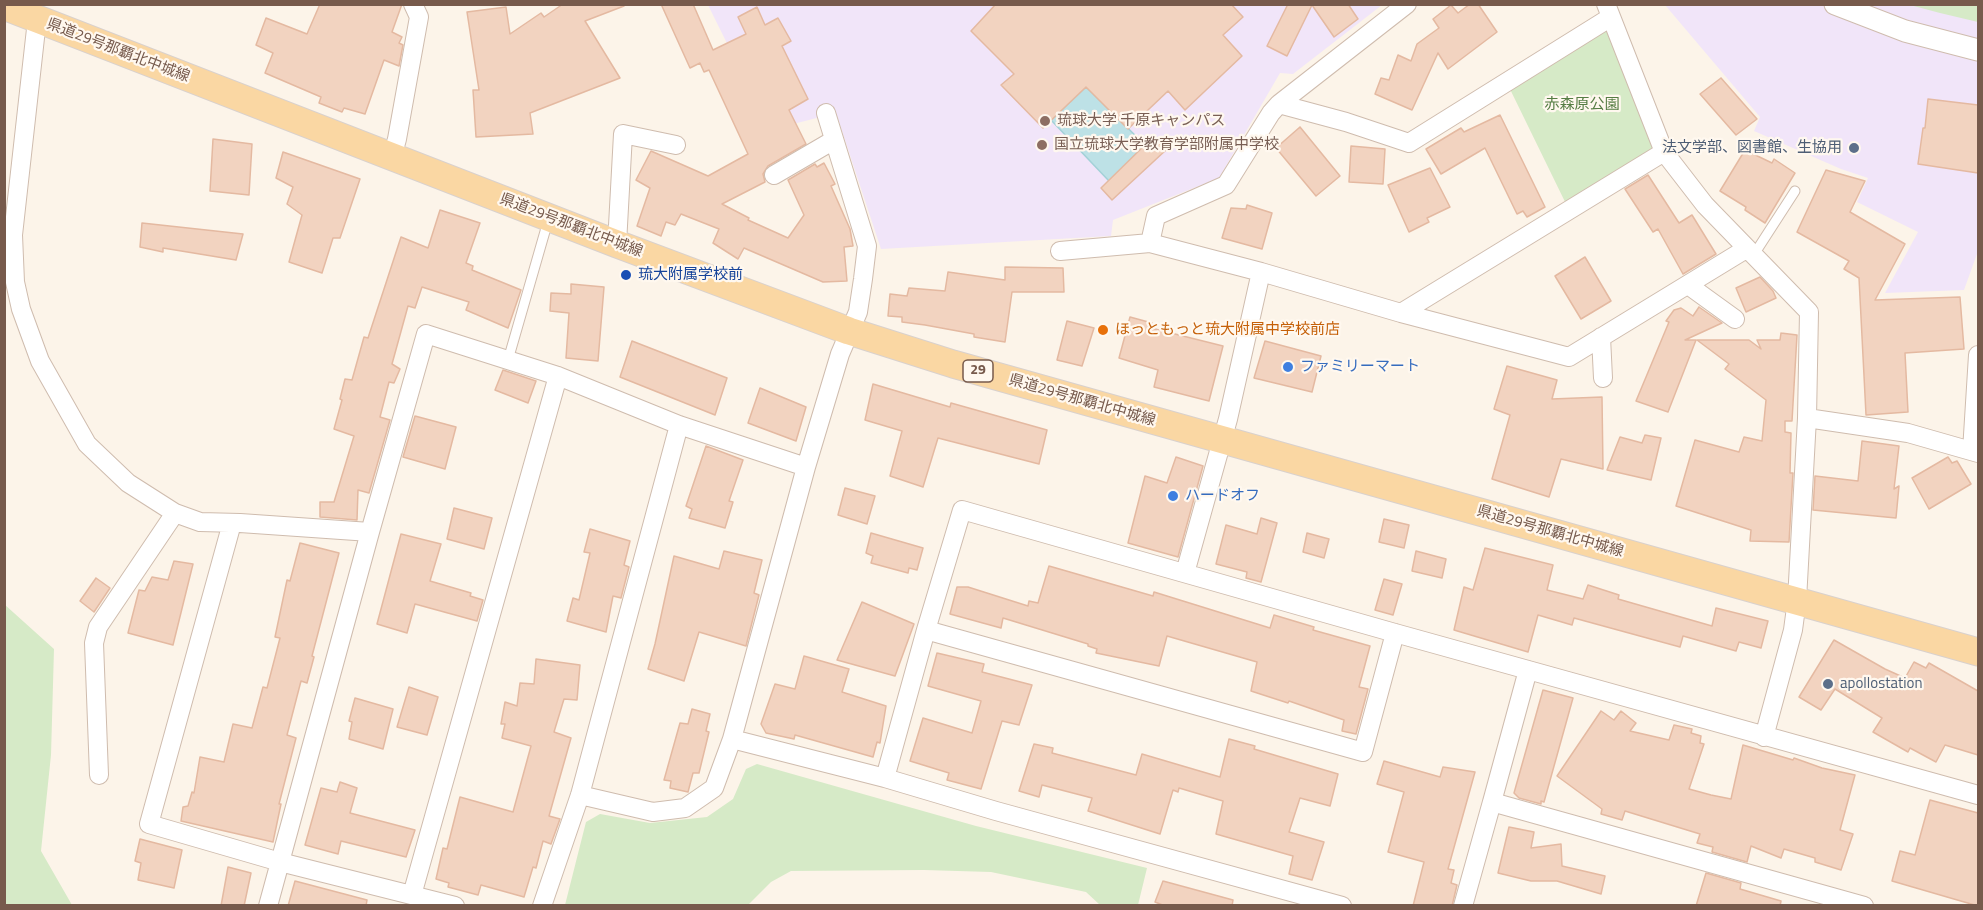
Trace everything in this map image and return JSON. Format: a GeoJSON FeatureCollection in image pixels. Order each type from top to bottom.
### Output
{"type":"FeatureCollection","features":[{"type":"Feature","properties":{"kind":"main road","name":"県道29号那覇北中城線"},"geometry":{"type":"LineString","coordinates":[[4,6],[549,218],[849,331],[953,364],[1978,652]]}},
{"type":"Feature","properties":{"kind":"street"},"geometry":{"type":"LineString","coordinates":[[392,157],[398,139],[419,17],[413,4]]}},
{"type":"Feature","properties":{"kind":"street"},"geometry":{"type":"LineString","coordinates":[[1150,243],[1156,216],[1226,185],[1271,113],[1279,105],[1407,4]]}},
{"type":"Feature","properties":{"kind":"street"},"geometry":{"type":"LineString","coordinates":[[1834,4],[1905,31],[1978,50]]}},
{"type":"Feature","properties":{"kind":"street"},"geometry":{"type":"LineString","coordinates":[[1279,105],[1346,122],[1409,143],[1609,11],[1664,152],[1705,205],[1809,312],[1807,418],[1797,600],[1793,630],[1764,737]]}},
{"type":"Feature","properties":{"kind":"street"},"geometry":{"type":"LineString","coordinates":[[37,20],[13,235],[15,282],[21,309],[40,360],[87,444],[128,483],[175,513],[200,522],[370,532]]}},
{"type":"Feature","properties":{"kind":"street"},"geometry":{"type":"LineString","coordinates":[[580,795],[653,812],[685,808],[714,788],[732,739],[806,467],[849,331],[858,312],[867,246],[826,113]]}},
{"type":"Feature","properties":{"kind":"street"},"geometry":{"type":"LineString","coordinates":[[617,244],[624,134],[676,145]]}},
{"type":"Feature","properties":{"kind":"street"},"geometry":{"type":"LineString","coordinates":[[774,175],[834,140]]}},
{"type":"Feature","properties":{"kind":"street"},"geometry":{"type":"LineString","coordinates":[[1401,313],[1664,152]]}},
{"type":"Feature","properties":{"kind":"street"},"geometry":{"type":"LineString","coordinates":[[1060,251],[1150,243],[1569,357],[1688,285],[1750,252]]}},
{"type":"Feature","properties":{"kind":"street"},"geometry":{"type":"LineString","coordinates":[[1185,573],[1222,440],[1261,272]]}},
{"type":"Feature","properties":{"kind":"street"},"geometry":{"type":"LineString","coordinates":[[1688,285],[1735,319]]}},
{"type":"Feature","properties":{"kind":"street"},"geometry":{"type":"LineString","coordinates":[[268,906],[426,334],[558,376],[679,425],[806,467]]}},
{"type":"Feature","properties":{"kind":"street"},"geometry":{"type":"LineString","coordinates":[[1601,337],[1603,378]]}},
{"type":"Feature","properties":{"kind":"street"},"geometry":{"type":"LineString","coordinates":[[1807,418],[1908,433],[1975,452],[1978,355]]}},
{"type":"Feature","properties":{"kind":"street"},"geometry":{"type":"LineString","coordinates":[[412,895],[558,376]]}},
{"type":"Feature","properties":{"kind":"street"},"geometry":{"type":"LineString","coordinates":[[543,906],[580,795],[679,425]]}},
{"type":"Feature","properties":{"kind":"street"},"geometry":{"type":"LineString","coordinates":[[885,778],[962,510],[1764,737],[1978,795]]}},
{"type":"Feature","properties":{"kind":"street"},"geometry":{"type":"LineString","coordinates":[[99,775],[94,643],[98,627],[175,513]]}},
{"type":"Feature","properties":{"kind":"street"},"geometry":{"type":"LineString","coordinates":[[232,523],[149,824],[280,862],[455,906]]}},
{"type":"Feature","properties":{"kind":"street"},"geometry":{"type":"LineString","coordinates":[[926,630],[1364,752],[1395,633]]}},
{"type":"Feature","properties":{"kind":"street"},"geometry":{"type":"LineString","coordinates":[[1463,906],[1528,670]]}},
{"type":"Feature","properties":{"kind":"street"},"geometry":{"type":"LineString","coordinates":[[732,739],[885,778],[996,811],[1342,906]]}},
{"type":"Feature","properties":{"kind":"street"},"geometry":{"type":"LineString","coordinates":[[1492,802],[1864,906]]}},
{"type":"Feature","properties":{"kind":"lane"},"geometry":{"type":"LineString","coordinates":[[1750,252],[1796,191]]}},
{"type":"Feature","properties":{"kind":"lane"},"geometry":{"type":"LineString","coordinates":[[508,360],[549,218]]}},
{"type":"Feature","properties":{"kind":"shaded area","name":"琉球大学 千原キャンパス"},"geometry":{"type":"Polygon","coordinates":[[[708,5],[1382,5],[1293,74],[1280,73],[1219,178],[1113,220],[1111,236],[881,249],[836,113],[770,130],[708,5]]]}},
{"type":"Feature","properties":{"kind":"shaded area","name":"法文学部、図書館、生協用"},"geometry":{"type":"Polygon","coordinates":[[[1665,5],[1978,5],[1978,251],[1964,290],[1885,293],[1918,232],[1857,202],[1868,178],[1841,169],[1754,131],[1760,117],[1665,5]]]}},
{"type":"Feature","properties":{"kind":"green space"},"geometry":{"type":"Polygon","coordinates":[[[1910,5],[1978,5],[1978,22],[1940,13],[1910,5]]]}},
{"type":"Feature","properties":{"kind":"green space","name":"赤森原公園"},"geometry":{"type":"Polygon","coordinates":[[[1611,17],[1664,152],[1569,210],[1507,83],[1611,17]]]}},
{"type":"Feature","properties":{"kind":"green space"},"geometry":{"type":"Polygon","coordinates":[[[4,604],[54,649],[51,755],[41,851],[72,905],[5,905],[4,604]]]}},
{"type":"Feature","properties":{"kind":"green space"},"geometry":{"type":"Polygon","coordinates":[[[757,764],[976,826],[1147,868],[1138,905],[1100,905],[1086,892],[991,872],[924,870],[791,871],[771,882],[748,905],[565,905],[586,822],[600,814],[650,823],[707,817],[733,799],[746,769],[757,764]]]}},
{"type":"Feature","properties":{"kind":"water"},"geometry":{"type":"Polygon","coordinates":[[[1086,87],[1145,145],[1109,181],[1051,120],[1086,87]]]}},
{"type":"Feature","properties":{"kind":"building"},"geometry":{"type":"Polygon","coordinates":[[[320,4],[402,4],[392,32],[402,37],[399,43],[403,45],[399,66],[384,60],[365,114],[344,108],[342,112],[319,103],[321,97],[265,73],[273,53],[256,45],[266,18],[307,34],[320,4]]]}},
{"type":"Feature","properties":{"kind":"building"},"geometry":{"type":"Polygon","coordinates":[[[563,4],[624,4],[624,6],[585,21],[620,78],[530,113],[533,134],[476,137],[473,90],[479,90],[467,12],[506,7],[510,34],[541,13],[544,17],[563,4]]]}},
{"type":"Feature","properties":{"kind":"building"},"geometry":{"type":"Polygon","coordinates":[[[661,4],[693,4],[713,50],[746,34],[738,17],[757,7],[765,25],[778,18],[791,41],[782,46],[808,99],[789,110],[806,144],[768,166],[763,174],[765,182],[722,204],[749,218],[748,220],[788,238],[804,215],[788,180],[815,164],[817,167],[824,163],[835,184],[831,186],[850,229],[853,246],[844,247],[847,281],[823,282],[744,248],[738,259],[713,243],[719,229],[681,214],[675,225],[666,222],[661,236],[637,226],[650,188],[636,180],[651,151],[708,176],[748,154],[709,70],[704,72],[700,63],[690,68],[661,4]]]}},
{"type":"Feature","properties":{"kind":"building"},"geometry":{"type":"Polygon","coordinates":[[[996,4],[1231,4],[1243,17],[1223,35],[1242,56],[1185,110],[1168,91],[1128,129],[1086,87],[1043,128],[1001,85],[1014,74],[971,31],[996,4]]]}},
{"type":"Feature","properties":{"kind":"building"},"geometry":{"type":"Polygon","coordinates":[[[1288,4],[1348,4],[1358,19],[1334,37],[1312,5],[1287,56],[1267,46],[1288,4]]]}},
{"type":"Feature","properties":{"kind":"building"},"geometry":{"type":"Polygon","coordinates":[[[1470,4],[1478,4],[1497,32],[1448,69],[1438,53],[1412,110],[1375,94],[1381,78],[1389,80],[1398,55],[1411,61],[1417,44],[1439,28],[1433,19],[1451,5],[1458,13],[1470,4]]]}},
{"type":"Feature","properties":{"kind":"building"},"geometry":{"type":"Polygon","coordinates":[[[1721,78],[1757,119],[1736,135],[1700,94],[1721,78]]]}},
{"type":"Feature","properties":{"kind":"building"},"geometry":{"type":"Polygon","coordinates":[[[1928,99],[1978,105],[1978,173],[1918,164],[1928,99]]]}},
{"type":"Feature","properties":{"kind":"building"},"geometry":{"type":"Polygon","coordinates":[[[1500,115],[1545,207],[1527,217],[1523,211],[1517,214],[1485,148],[1441,174],[1426,149],[1461,128],[1464,132],[1500,115]]]}},
{"type":"Feature","properties":{"kind":"building"},"geometry":{"type":"Polygon","coordinates":[[[1300,127],[1340,176],[1316,196],[1276,148],[1300,127]]]}},
{"type":"Feature","properties":{"kind":"building"},"geometry":{"type":"Polygon","coordinates":[[[1153,137],[1166,150],[1112,200],[1101,188],[1153,137]]]}},
{"type":"Feature","properties":{"kind":"building"},"geometry":{"type":"Polygon","coordinates":[[[213,139],[252,144],[249,195],[210,191],[213,139]]]}},
{"type":"Feature","properties":{"kind":"building"},"geometry":{"type":"Polygon","coordinates":[[[1351,146],[1385,149],[1383,184],[1349,182],[1351,146]]]}},
{"type":"Feature","properties":{"kind":"building"},"geometry":{"type":"Polygon","coordinates":[[[1745,150],[1772,163],[1774,159],[1795,173],[1765,223],[1745,210],[1746,207],[1720,191],[1745,150]]]}},
{"type":"Feature","properties":{"kind":"building"},"geometry":{"type":"Polygon","coordinates":[[[283,152],[360,179],[340,238],[333,238],[322,273],[289,262],[302,215],[287,204],[293,187],[276,178],[283,152]]]}},
{"type":"Feature","properties":{"kind":"building"},"geometry":{"type":"Polygon","coordinates":[[[1430,168],[1450,207],[1427,218],[1429,222],[1409,232],[1388,185],[1430,168]]]}},
{"type":"Feature","properties":{"kind":"building"},"geometry":{"type":"Polygon","coordinates":[[[1826,170],[1865,181],[1850,212],[1905,244],[1875,300],[1960,297],[1964,349],[1905,353],[1908,412],[1866,415],[1859,278],[1844,269],[1849,261],[1797,232],[1826,170]]]}},
{"type":"Feature","properties":{"kind":"building"},"geometry":{"type":"Polygon","coordinates":[[[1648,175],[1679,223],[1692,215],[1716,254],[1683,274],[1658,229],[1653,232],[1625,189],[1648,175]]]}},
{"type":"Feature","properties":{"kind":"building"},"geometry":{"type":"Polygon","coordinates":[[[1247,205],[1272,213],[1262,249],[1222,238],[1231,208],[1246,209],[1247,205]]]}},
{"type":"Feature","properties":{"kind":"building"},"geometry":{"type":"Polygon","coordinates":[[[440,210],[480,223],[466,263],[473,266],[472,270],[521,290],[508,328],[466,310],[469,302],[422,287],[415,308],[408,306],[392,364],[400,369],[394,383],[389,382],[380,417],[390,420],[369,493],[358,490],[357,520],[320,517],[320,502],[334,502],[354,436],[334,429],[345,379],[352,380],[364,337],[368,338],[401,237],[428,248],[440,210]]]}},
{"type":"Feature","properties":{"kind":"building"},"geometry":{"type":"Polygon","coordinates":[[[142,223],[243,234],[236,260],[163,248],[163,252],[140,247],[142,223]]]}},
{"type":"Feature","properties":{"kind":"building"},"geometry":{"type":"Polygon","coordinates":[[[1585,257],[1611,301],[1581,319],[1555,276],[1585,257]]]}},
{"type":"Feature","properties":{"kind":"building"},"geometry":{"type":"Polygon","coordinates":[[[1005,267],[1063,268],[1064,292],[1012,292],[1005,342],[974,337],[974,334],[902,322],[902,317],[888,316],[890,294],[907,296],[909,288],[945,291],[948,272],[1005,280],[1005,267]]]}},
{"type":"Feature","properties":{"kind":"building"},"geometry":{"type":"Polygon","coordinates":[[[1760,277],[1773,291],[1776,298],[1746,312],[1736,288],[1760,277]]]}},
{"type":"Feature","properties":{"kind":"building"},"geometry":{"type":"Polygon","coordinates":[[[571,284],[604,287],[598,361],[566,358],[569,313],[550,311],[551,293],[571,294],[571,284]]]}},
{"type":"Feature","properties":{"kind":"building"},"geometry":{"type":"Polygon","coordinates":[[[1699,307],[1722,323],[1685,340],[1696,340],[1668,412],[1636,401],[1669,322],[1666,321],[1674,310],[1681,308],[1693,316],[1699,307]]]}},
{"type":"Feature","properties":{"kind":"building"},"geometry":{"type":"Polygon","coordinates":[[[1130,317],[1152,323],[1151,328],[1223,346],[1209,401],[1154,387],[1158,370],[1119,358],[1130,317]]]}},
{"type":"Feature","properties":{"kind":"building"},"geometry":{"type":"Polygon","coordinates":[[[1067,321],[1094,328],[1082,366],[1057,360],[1067,321]]]}},
{"type":"Feature","properties":{"kind":"building"},"geometry":{"type":"Polygon","coordinates":[[[1781,333],[1797,335],[1792,421],[1785,421],[1785,432],[1791,433],[1790,473],[1793,473],[1789,542],[1750,541],[1751,530],[1676,506],[1695,440],[1739,452],[1744,437],[1762,441],[1766,400],[1725,369],[1729,364],[1697,340],[1749,340],[1761,349],[1757,340],[1780,340],[1781,333]]]}},
{"type":"Feature","properties":{"kind":"building"},"geometry":{"type":"Polygon","coordinates":[[[632,341],[727,378],[715,415],[620,377],[632,341]]]}},
{"type":"Feature","properties":{"kind":"building","name":"ファミリーマート"},"geometry":{"type":"Polygon","coordinates":[[[1265,341],[1321,356],[1312,392],[1254,378],[1265,341]]]}},
{"type":"Feature","properties":{"kind":"building"},"geometry":{"type":"Polygon","coordinates":[[[1507,366],[1557,380],[1552,399],[1602,397],[1603,469],[1561,459],[1549,497],[1492,479],[1510,415],[1494,409],[1507,366]]]}},
{"type":"Feature","properties":{"kind":"building"},"geometry":{"type":"Polygon","coordinates":[[[503,370],[536,381],[528,403],[495,390],[503,370]]]}},
{"type":"Feature","properties":{"kind":"building"},"geometry":{"type":"Polygon","coordinates":[[[873,384],[950,407],[951,403],[1047,430],[1039,464],[938,438],[923,487],[890,476],[902,431],[865,420],[873,384]]]}},
{"type":"Feature","properties":{"kind":"building"},"geometry":{"type":"Polygon","coordinates":[[[760,388],[806,407],[796,441],[748,423],[760,388]]]}},
{"type":"Feature","properties":{"kind":"building"},"geometry":{"type":"Polygon","coordinates":[[[415,416],[456,427],[445,469],[403,457],[415,416]]]}},
{"type":"Feature","properties":{"kind":"building"},"geometry":{"type":"Polygon","coordinates":[[[1645,435],[1661,438],[1651,480],[1607,470],[1620,437],[1642,443],[1645,435]]]}},
{"type":"Feature","properties":{"kind":"building"},"geometry":{"type":"Polygon","coordinates":[[[1862,441],[1899,446],[1894,489],[1899,486],[1896,518],[1813,510],[1815,476],[1858,481],[1862,441]]]}},
{"type":"Feature","properties":{"kind":"building"},"geometry":{"type":"Polygon","coordinates":[[[706,446],[743,460],[729,501],[733,502],[725,528],[689,518],[692,509],[686,506],[706,446]]]}},
{"type":"Feature","properties":{"kind":"building"},"geometry":{"type":"Polygon","coordinates":[[[1176,457],[1203,466],[1178,557],[1128,543],[1145,476],[1167,483],[1176,457]]]}},
{"type":"Feature","properties":{"kind":"building"},"geometry":{"type":"Polygon","coordinates":[[[1948,457],[1952,463],[1957,461],[1971,484],[1929,509],[1912,478],[1948,457]]]}},
{"type":"Feature","properties":{"kind":"building"},"geometry":{"type":"Polygon","coordinates":[[[845,488],[875,496],[867,524],[838,515],[845,488]]]}},
{"type":"Feature","properties":{"kind":"building"},"geometry":{"type":"Polygon","coordinates":[[[454,508],[492,518],[484,549],[447,539],[454,508]]]}},
{"type":"Feature","properties":{"kind":"building"},"geometry":{"type":"Polygon","coordinates":[[[1261,518],[1277,523],[1261,582],[1246,578],[1247,572],[1216,564],[1226,525],[1257,534],[1261,518]]]}},
{"type":"Feature","properties":{"kind":"building"},"geometry":{"type":"Polygon","coordinates":[[[1384,519],[1409,525],[1404,548],[1379,542],[1384,519]]]}},
{"type":"Feature","properties":{"kind":"building"},"geometry":{"type":"Polygon","coordinates":[[[590,529],[630,541],[624,565],[629,567],[621,598],[613,596],[606,632],[567,621],[573,598],[579,600],[590,553],[584,552],[590,529]]]}},
{"type":"Feature","properties":{"kind":"building"},"geometry":{"type":"Polygon","coordinates":[[[871,533],[923,548],[917,570],[909,568],[908,573],[871,563],[873,556],[866,553],[871,533]]]}},
{"type":"Feature","properties":{"kind":"building"},"geometry":{"type":"Polygon","coordinates":[[[1307,533],[1329,539],[1324,558],[1303,552],[1307,533]]]}},
{"type":"Feature","properties":{"kind":"building"},"geometry":{"type":"Polygon","coordinates":[[[401,534],[441,544],[430,581],[471,593],[470,596],[483,600],[477,621],[415,604],[407,633],[377,624],[401,534]]]}},
{"type":"Feature","properties":{"kind":"building"},"geometry":{"type":"Polygon","coordinates":[[[300,543],[339,553],[307,683],[301,681],[287,735],[296,738],[279,804],[281,804],[273,842],[181,821],[183,807],[188,806],[192,792],[194,793],[200,757],[224,762],[233,724],[252,728],[263,687],[267,688],[280,638],[275,637],[287,580],[290,581],[300,543]]]}},
{"type":"Feature","properties":{"kind":"building"},"geometry":{"type":"Polygon","coordinates":[[[1485,548],[1553,565],[1547,590],[1583,599],[1588,585],[1619,595],[1618,599],[1712,626],[1716,608],[1768,621],[1761,648],[1739,642],[1736,651],[1683,636],[1680,647],[1574,618],[1572,625],[1538,615],[1528,652],[1454,630],[1464,587],[1473,590],[1485,548]]]}},
{"type":"Feature","properties":{"kind":"building"},"geometry":{"type":"Polygon","coordinates":[[[724,551],[762,560],[754,593],[759,595],[746,646],[699,632],[684,681],[648,669],[674,556],[719,569],[724,551]]]}},
{"type":"Feature","properties":{"kind":"building"},"geometry":{"type":"Polygon","coordinates":[[[1416,551],[1446,559],[1442,578],[1412,571],[1416,551]]]}},
{"type":"Feature","properties":{"kind":"building"},"geometry":{"type":"Polygon","coordinates":[[[174,561],[193,564],[173,645],[128,633],[139,590],[145,591],[152,577],[168,580],[174,561]]]}},
{"type":"Feature","properties":{"kind":"building"},"geometry":{"type":"Polygon","coordinates":[[[1049,566],[1153,596],[1154,592],[1270,628],[1274,615],[1314,627],[1313,630],[1370,646],[1359,687],[1368,689],[1356,734],[1342,731],[1344,720],[1251,691],[1257,662],[1167,636],[1159,666],[1096,653],[1097,649],[1088,644],[1003,618],[1001,628],[950,614],[957,587],[968,587],[1028,606],[1029,601],[1038,603],[1049,566]]]}},
{"type":"Feature","properties":{"kind":"building"},"geometry":{"type":"Polygon","coordinates":[[[96,578],[110,588],[94,612],[80,601],[96,578]]]}},
{"type":"Feature","properties":{"kind":"building"},"geometry":{"type":"Polygon","coordinates":[[[1384,579],[1402,584],[1393,615],[1375,610],[1384,579]]]}},
{"type":"Feature","properties":{"kind":"building"},"geometry":{"type":"Polygon","coordinates":[[[862,602],[914,624],[895,676],[837,660],[862,602]]]}},
{"type":"Feature","properties":{"kind":"building"},"geometry":{"type":"Polygon","coordinates":[[[1834,640],[1905,678],[1914,662],[1926,668],[1929,663],[1978,691],[1978,755],[1945,745],[1936,762],[1910,748],[1908,752],[1873,732],[1882,718],[1835,689],[1821,710],[1799,697],[1834,640]]]}},
{"type":"Feature","properties":{"kind":"building"},"geometry":{"type":"Polygon","coordinates":[[[937,653],[984,664],[982,672],[1032,685],[1019,725],[1002,721],[981,789],[947,780],[949,773],[910,761],[923,718],[972,733],[981,701],[928,686],[937,653]]]}},
{"type":"Feature","properties":{"kind":"building"},"geometry":{"type":"Polygon","coordinates":[[[804,656],[849,669],[842,692],[886,706],[880,743],[877,742],[873,757],[795,735],[794,739],[766,733],[761,724],[775,684],[795,689],[804,656]]]}},
{"type":"Feature","properties":{"kind":"building"},"geometry":{"type":"Polygon","coordinates":[[[536,659],[580,665],[577,700],[564,699],[554,732],[571,738],[549,816],[560,819],[551,844],[543,841],[536,868],[533,867],[524,897],[481,885],[478,895],[448,887],[449,883],[436,879],[443,848],[447,849],[460,797],[513,812],[531,746],[502,738],[505,724],[501,724],[505,702],[517,706],[520,683],[534,684],[536,659]]]}},
{"type":"Feature","properties":{"kind":"building"},"geometry":{"type":"Polygon","coordinates":[[[409,687],[438,697],[427,735],[397,727],[409,687]]]}},
{"type":"Feature","properties":{"kind":"building"},"geometry":{"type":"Polygon","coordinates":[[[1543,690],[1573,698],[1544,802],[1541,801],[1541,804],[1519,798],[1514,793],[1543,690]]]}},
{"type":"Feature","properties":{"kind":"building"},"geometry":{"type":"Polygon","coordinates":[[[355,698],[393,709],[383,749],[349,739],[352,722],[349,721],[355,698]]]}},
{"type":"Feature","properties":{"kind":"building"},"geometry":{"type":"Polygon","coordinates":[[[692,709],[710,714],[706,731],[709,732],[699,773],[693,773],[688,792],[670,788],[671,781],[664,780],[680,723],[688,724],[692,709]]]}},
{"type":"Feature","properties":{"kind":"building"},"geometry":{"type":"Polygon","coordinates":[[[1601,711],[1614,720],[1621,711],[1636,723],[1630,731],[1669,740],[1674,725],[1692,729],[1691,733],[1701,736],[1700,743],[1704,744],[1689,789],[1711,795],[1731,799],[1743,745],[1855,775],[1840,830],[1853,834],[1841,870],[1815,862],[1815,858],[1784,849],[1781,858],[1751,846],[1747,862],[1712,852],[1713,847],[1697,843],[1700,834],[1625,811],[1622,820],[1601,814],[1602,809],[1557,776],[1601,711]]]}},
{"type":"Feature","properties":{"kind":"building"},"geometry":{"type":"Polygon","coordinates":[[[1229,739],[1255,746],[1254,749],[1338,774],[1330,806],[1300,798],[1289,832],[1324,842],[1312,880],[1289,874],[1293,856],[1216,834],[1223,801],[1179,788],[1178,792],[1173,790],[1160,834],[1088,811],[1092,798],[1042,785],[1039,797],[1019,791],[1034,744],[1053,748],[1052,753],[1136,775],[1142,754],[1220,777],[1229,739]]]}},
{"type":"Feature","properties":{"kind":"building"},"geometry":{"type":"Polygon","coordinates":[[[1384,761],[1440,777],[1443,767],[1475,772],[1448,869],[1454,870],[1451,883],[1457,885],[1452,906],[1413,906],[1424,862],[1388,852],[1404,792],[1377,784],[1384,761]]]}},
{"type":"Feature","properties":{"kind":"building"},"geometry":{"type":"Polygon","coordinates":[[[340,782],[357,788],[350,813],[415,830],[406,857],[341,841],[338,854],[305,845],[321,788],[337,792],[340,782]]]}},
{"type":"Feature","properties":{"kind":"building"},"geometry":{"type":"Polygon","coordinates":[[[1930,800],[1978,813],[1978,906],[1892,881],[1900,851],[1915,855],[1930,800]]]}},
{"type":"Feature","properties":{"kind":"building"},"geometry":{"type":"Polygon","coordinates":[[[1509,827],[1534,832],[1531,848],[1561,844],[1562,866],[1605,876],[1601,894],[1557,881],[1531,881],[1498,873],[1509,827]]]}},
{"type":"Feature","properties":{"kind":"building"},"geometry":{"type":"Polygon","coordinates":[[[140,839],[182,850],[174,888],[138,880],[141,863],[135,861],[140,839]]]}},
{"type":"Feature","properties":{"kind":"building"},"geometry":{"type":"Polygon","coordinates":[[[228,867],[251,873],[244,906],[221,906],[228,867]]]}},
{"type":"Feature","properties":{"kind":"building"},"geometry":{"type":"Polygon","coordinates":[[[1706,873],[1741,883],[1740,889],[1781,901],[1780,906],[1696,906],[1706,873]]]}},
{"type":"Feature","properties":{"kind":"building"},"geometry":{"type":"Polygon","coordinates":[[[295,881],[367,900],[366,906],[288,906],[295,881]]]}},
{"type":"Feature","properties":{"kind":"building"},"geometry":{"type":"Polygon","coordinates":[[[1163,881],[1233,900],[1232,906],[1165,906],[1155,902],[1163,881]]]}},
{"type":"Feature","properties":{"kind":"place","name":"琉球大学 千原キャンパス"},"geometry":{"type":"Point","coordinates":[1045,121]}},
{"type":"Feature","properties":{"kind":"place","name":"国立琉球大学教育学部附属中学校"},"geometry":{"type":"Point","coordinates":[1042,145]}},
{"type":"Feature","properties":{"kind":"place","name":"法文学部、図書館、生協用"},"geometry":{"type":"Point","coordinates":[1854,148]}},
{"type":"Feature","properties":{"kind":"place","name":"琉大附属学校前"},"geometry":{"type":"Point","coordinates":[626,275]}},
{"type":"Feature","properties":{"kind":"place","name":"ほっともっと琉大附属中学校前店"},"geometry":{"type":"Point","coordinates":[1103,330]}},
{"type":"Feature","properties":{"kind":"place","name":"ファミリーマート"},"geometry":{"type":"Point","coordinates":[1288,367]}},
{"type":"Feature","properties":{"kind":"place","name":"ハードオフ"},"geometry":{"type":"Point","coordinates":[1173,496]}},
{"type":"Feature","properties":{"kind":"place","name":"apollostation"},"geometry":{"type":"Point","coordinates":[1828,684]}}]}
